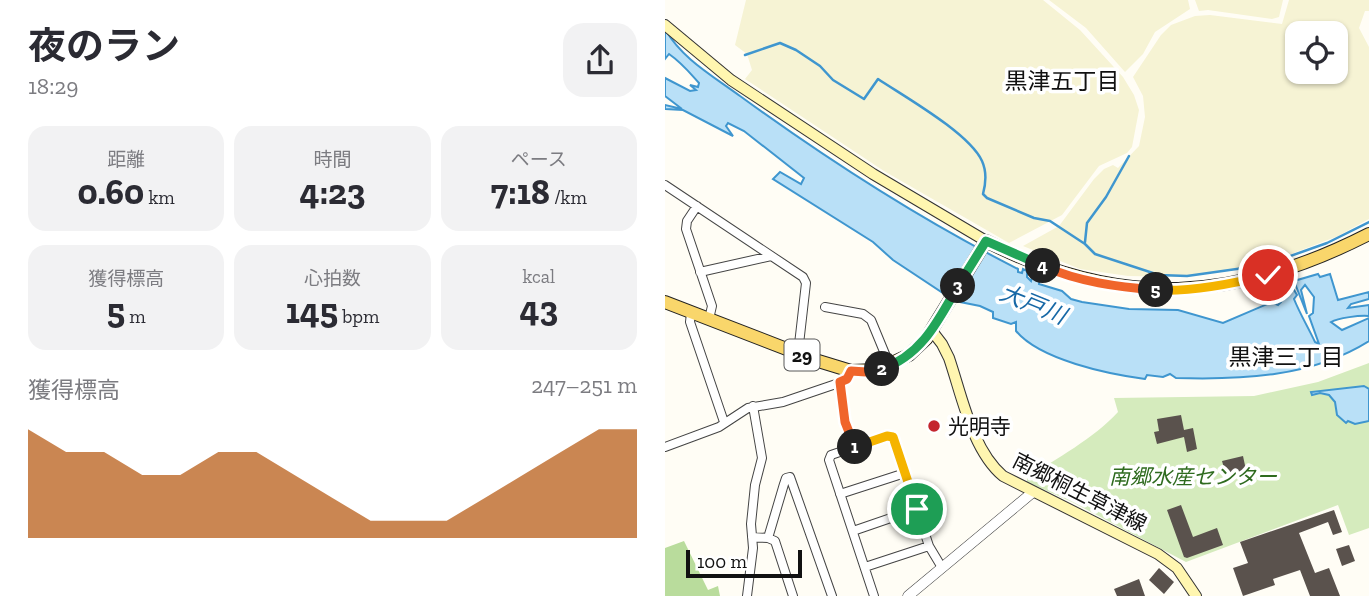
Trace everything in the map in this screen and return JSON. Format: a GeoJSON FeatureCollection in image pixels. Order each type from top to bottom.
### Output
{"type":"FeatureCollection","features":[{"type":"Feature","properties":{"kind":"main road"},"geometry":{"type":"LineString","coordinates":[[665,24],[731,80],[984,244],[1080,279],[1124,288],[1161,290],[1235,283],[1268,275],[1334,252],[1369,234]]}},
{"type":"Feature","properties":{"kind":"main road","name":"29"},"geometry":{"type":"LineString","coordinates":[[665,302],[851,371],[877,370],[909,355],[933,328],[984,244]]}},
{"type":"Feature","properties":{"kind":"main road","name":"南郷桐生草津線"},"geometry":{"type":"LineString","coordinates":[[933,328],[949,358],[979,446],[987,461],[1003,476],[1158,554],[1177,568],[1196,596]]}},
{"type":"Feature","properties":{"kind":"street"},"geometry":{"type":"LineString","coordinates":[[665,185],[803,277],[806,283],[798,353]]}},
{"type":"Feature","properties":{"kind":"street"},"geometry":{"type":"LineString","coordinates":[[697,206],[687,221],[686,229],[712,306],[709,319]]}},
{"type":"Feature","properties":{"kind":"street"},"geometry":{"type":"LineString","coordinates":[[700,272],[771,256]]}},
{"type":"Feature","properties":{"kind":"street"},"geometry":{"type":"LineString","coordinates":[[825,307],[867,316],[874,326],[890,366]]}},
{"type":"Feature","properties":{"kind":"street"},"geometry":{"type":"LineString","coordinates":[[691,313],[690,322],[724,422]]}},
{"type":"Feature","properties":{"kind":"street"},"geometry":{"type":"LineString","coordinates":[[665,447],[719,428],[724,422],[753,406],[783,402],[840,382],[847,379],[851,371]]}},
{"type":"Feature","properties":{"kind":"street"},"geometry":{"type":"LineString","coordinates":[[840,382],[845,422],[854,447]]}},
{"type":"Feature","properties":{"kind":"street"},"geometry":{"type":"LineString","coordinates":[[747,596],[753,548],[751,524],[755,485],[762,458],[753,406]]}},
{"type":"Feature","properties":{"kind":"street"},"geometry":{"type":"LineString","coordinates":[[874,596],[829,460],[831,455],[887,436],[893,437],[929,546],[941,566]]}},
{"type":"Feature","properties":{"kind":"street"},"geometry":{"type":"LineString","coordinates":[[840,494],[905,472]]}},
{"type":"Feature","properties":{"kind":"street"},"geometry":{"type":"LineString","coordinates":[[768,538],[786,478],[790,477],[832,596]]}},
{"type":"Feature","properties":{"kind":"street"},"geometry":{"type":"LineString","coordinates":[[908,596],[1033,492]]}},
{"type":"Feature","properties":{"kind":"street"},"geometry":{"type":"LineString","coordinates":[[853,531],[917,509]]}},
{"type":"Feature","properties":{"kind":"street"},"geometry":{"type":"LineString","coordinates":[[752,537],[775,541],[793,596]]}},
{"type":"Feature","properties":{"kind":"street"},"geometry":{"type":"LineString","coordinates":[[865,567],[929,546]]}},
{"type":"Feature","properties":{"kind":"shaded area"},"geometry":{"type":"Polygon","coordinates":[[[746,0],[1043,0],[1080,30],[1123,77],[1134,95],[1139,110],[1132,147],[1127,153],[1099,166],[1062,215],[1009,243],[884,171],[745,79],[752,70],[747,54],[735,45],[746,0]]]}},
{"type":"Feature","properties":{"kind":"shaded area"},"geometry":{"type":"Polygon","coordinates":[[[1049,0],[1188,0],[1190,9],[1155,32],[1143,54],[1125,72],[1086,28],[1049,0]]]}},
{"type":"Feature","properties":{"kind":"shaded area"},"geometry":{"type":"Polygon","coordinates":[[[1195,0],[1283,0],[1279,17],[1272,19],[1199,11],[1195,0]]]}},
{"type":"Feature","properties":{"kind":"shaded area"},"geometry":{"type":"Polygon","coordinates":[[[1289,0],[1369,0],[1369,11],[1365,11],[1359,28],[1369,47],[1369,219],[1338,236],[1286,256],[1237,269],[1178,277],[1128,276],[1080,269],[1023,246],[1059,226],[1104,169],[1113,165],[1118,168],[1139,146],[1145,117],[1143,96],[1133,77],[1161,35],[1171,25],[1195,16],[1210,15],[1282,24],[1289,0]]]}},
{"type":"Feature","properties":{"kind":"green space","name":"南郷水産センター"},"geometry":{"type":"Polygon","coordinates":[[[1369,363],[1369,528],[1349,535],[1338,505],[1186,562],[1072,502],[1027,482],[1027,478],[1108,422],[1118,412],[1114,398],[1254,396],[1318,382],[1369,363]]]}},
{"type":"Feature","properties":{"kind":"green space"},"geometry":{"type":"Polygon","coordinates":[[[684,541],[708,590],[718,586],[720,596],[665,596],[665,548],[684,541]]]}},
{"type":"Feature","properties":{"kind":"water","name":"大戸川"},"geometry":{"type":"Polygon","coordinates":[[[665,29],[680,49],[699,66],[841,166],[911,210],[1018,269],[1018,272],[1022,273],[1023,269],[1027,271],[1027,277],[1031,281],[1033,273],[1040,277],[1039,284],[1062,291],[1071,299],[1129,309],[1178,310],[1223,323],[1272,302],[1278,305],[1281,302],[1278,294],[1271,293],[1290,283],[1297,295],[1294,299],[1299,310],[1315,342],[1319,344],[1309,316],[1313,313],[1314,297],[1305,285],[1301,290],[1307,314],[1294,281],[1318,274],[1320,277],[1330,274],[1338,300],[1369,292],[1369,299],[1351,304],[1348,308],[1369,305],[1369,316],[1349,317],[1331,322],[1342,330],[1369,318],[1369,341],[1324,362],[1251,377],[1176,378],[1170,374],[1163,377],[1147,375],[1145,379],[1094,369],[1058,358],[1027,341],[1016,331],[1016,322],[1011,324],[993,318],[993,312],[980,306],[955,301],[893,260],[873,242],[773,179],[780,172],[801,184],[804,178],[744,131],[728,123],[726,126],[733,136],[683,110],[665,109],[665,105],[682,109],[665,96],[665,78],[690,91],[696,90],[690,85],[698,87],[699,83],[669,54],[665,59],[665,29]]]}},
{"type":"Feature","properties":{"kind":"water"},"geometry":{"type":"Polygon","coordinates":[[[1364,386],[1369,389],[1369,421],[1355,424],[1348,421],[1346,423],[1337,415],[1335,402],[1329,395],[1312,395],[1311,392],[1364,386]]]}},
{"type":"Feature","properties":{"kind":"building"},"geometry":{"type":"Polygon","coordinates":[[[1181,415],[1184,430],[1193,428],[1197,449],[1187,452],[1184,437],[1157,444],[1154,432],[1159,431],[1157,419],[1181,415]]]}},
{"type":"Feature","properties":{"kind":"building"},"geometry":{"type":"Polygon","coordinates":[[[1243,456],[1246,470],[1226,475],[1222,461],[1243,456]]]}},
{"type":"Feature","properties":{"kind":"building"},"geometry":{"type":"Polygon","coordinates":[[[1190,468],[1192,479],[1171,484],[1169,472],[1190,468]]]}},
{"type":"Feature","properties":{"kind":"building","name":"南郷水産センター"},"geometry":{"type":"Polygon","coordinates":[[[1181,505],[1193,537],[1217,528],[1223,545],[1184,557],[1167,510],[1181,505]]]}},
{"type":"Feature","properties":{"kind":"building"},"geometry":{"type":"Polygon","coordinates":[[[1334,510],[1342,532],[1333,535],[1328,522],[1299,533],[1315,573],[1329,568],[1340,596],[1310,596],[1300,570],[1273,579],[1275,585],[1243,596],[1233,568],[1248,563],[1240,542],[1334,510]]]}},
{"type":"Feature","properties":{"kind":"building"},"geometry":{"type":"Polygon","coordinates":[[[1349,545],[1355,561],[1342,566],[1336,549],[1349,545]]]}},
{"type":"Feature","properties":{"kind":"building"},"geometry":{"type":"Polygon","coordinates":[[[1159,568],[1174,582],[1164,594],[1149,580],[1159,568]]]}},
{"type":"Feature","properties":{"kind":"building"},"geometry":{"type":"Polygon","coordinates":[[[1139,579],[1145,596],[1117,596],[1114,589],[1139,579]]]}},
{"type":"Feature","properties":{"kind":"waterway"},"geometry":{"type":"LineString","coordinates":[[745,55],[780,43],[796,50],[820,66],[833,80],[864,99],[878,79],[951,127],[975,150],[985,169],[983,194],[987,198],[1034,218],[1050,221],[1085,244],[1095,254],[1159,275],[1187,276],[1265,265],[1327,243],[1369,222]]}},
{"type":"Feature","properties":{"kind":"waterway"},"geometry":{"type":"LineString","coordinates":[[1085,242],[1087,223],[1106,197],[1129,156]]}},
{"type":"Feature","properties":{"kind":"place","name":"光明寺"},"geometry":{"type":"Point","coordinates":[934,426]}},
{"type":"Feature","properties":{"kind":"district","name":"黒津五丁目"},"geometry":{"type":"Point","coordinates":[1062,81]}},
{"type":"Feature","properties":{"kind":"district","name":"黒津三丁目"},"geometry":{"type":"Point","coordinates":[1286,357]}},
{"type":"Feature","properties":{"kind":"route"},"geometry":{"type":"LineString","coordinates":[[917,509],[893,437],[887,436],[854,447],[845,422],[840,382],[847,379],[851,371],[877,370],[890,366],[909,355],[926,340],[986,241],[1048,269],[1124,288],[1191,289],[1268,275]]}}]}
